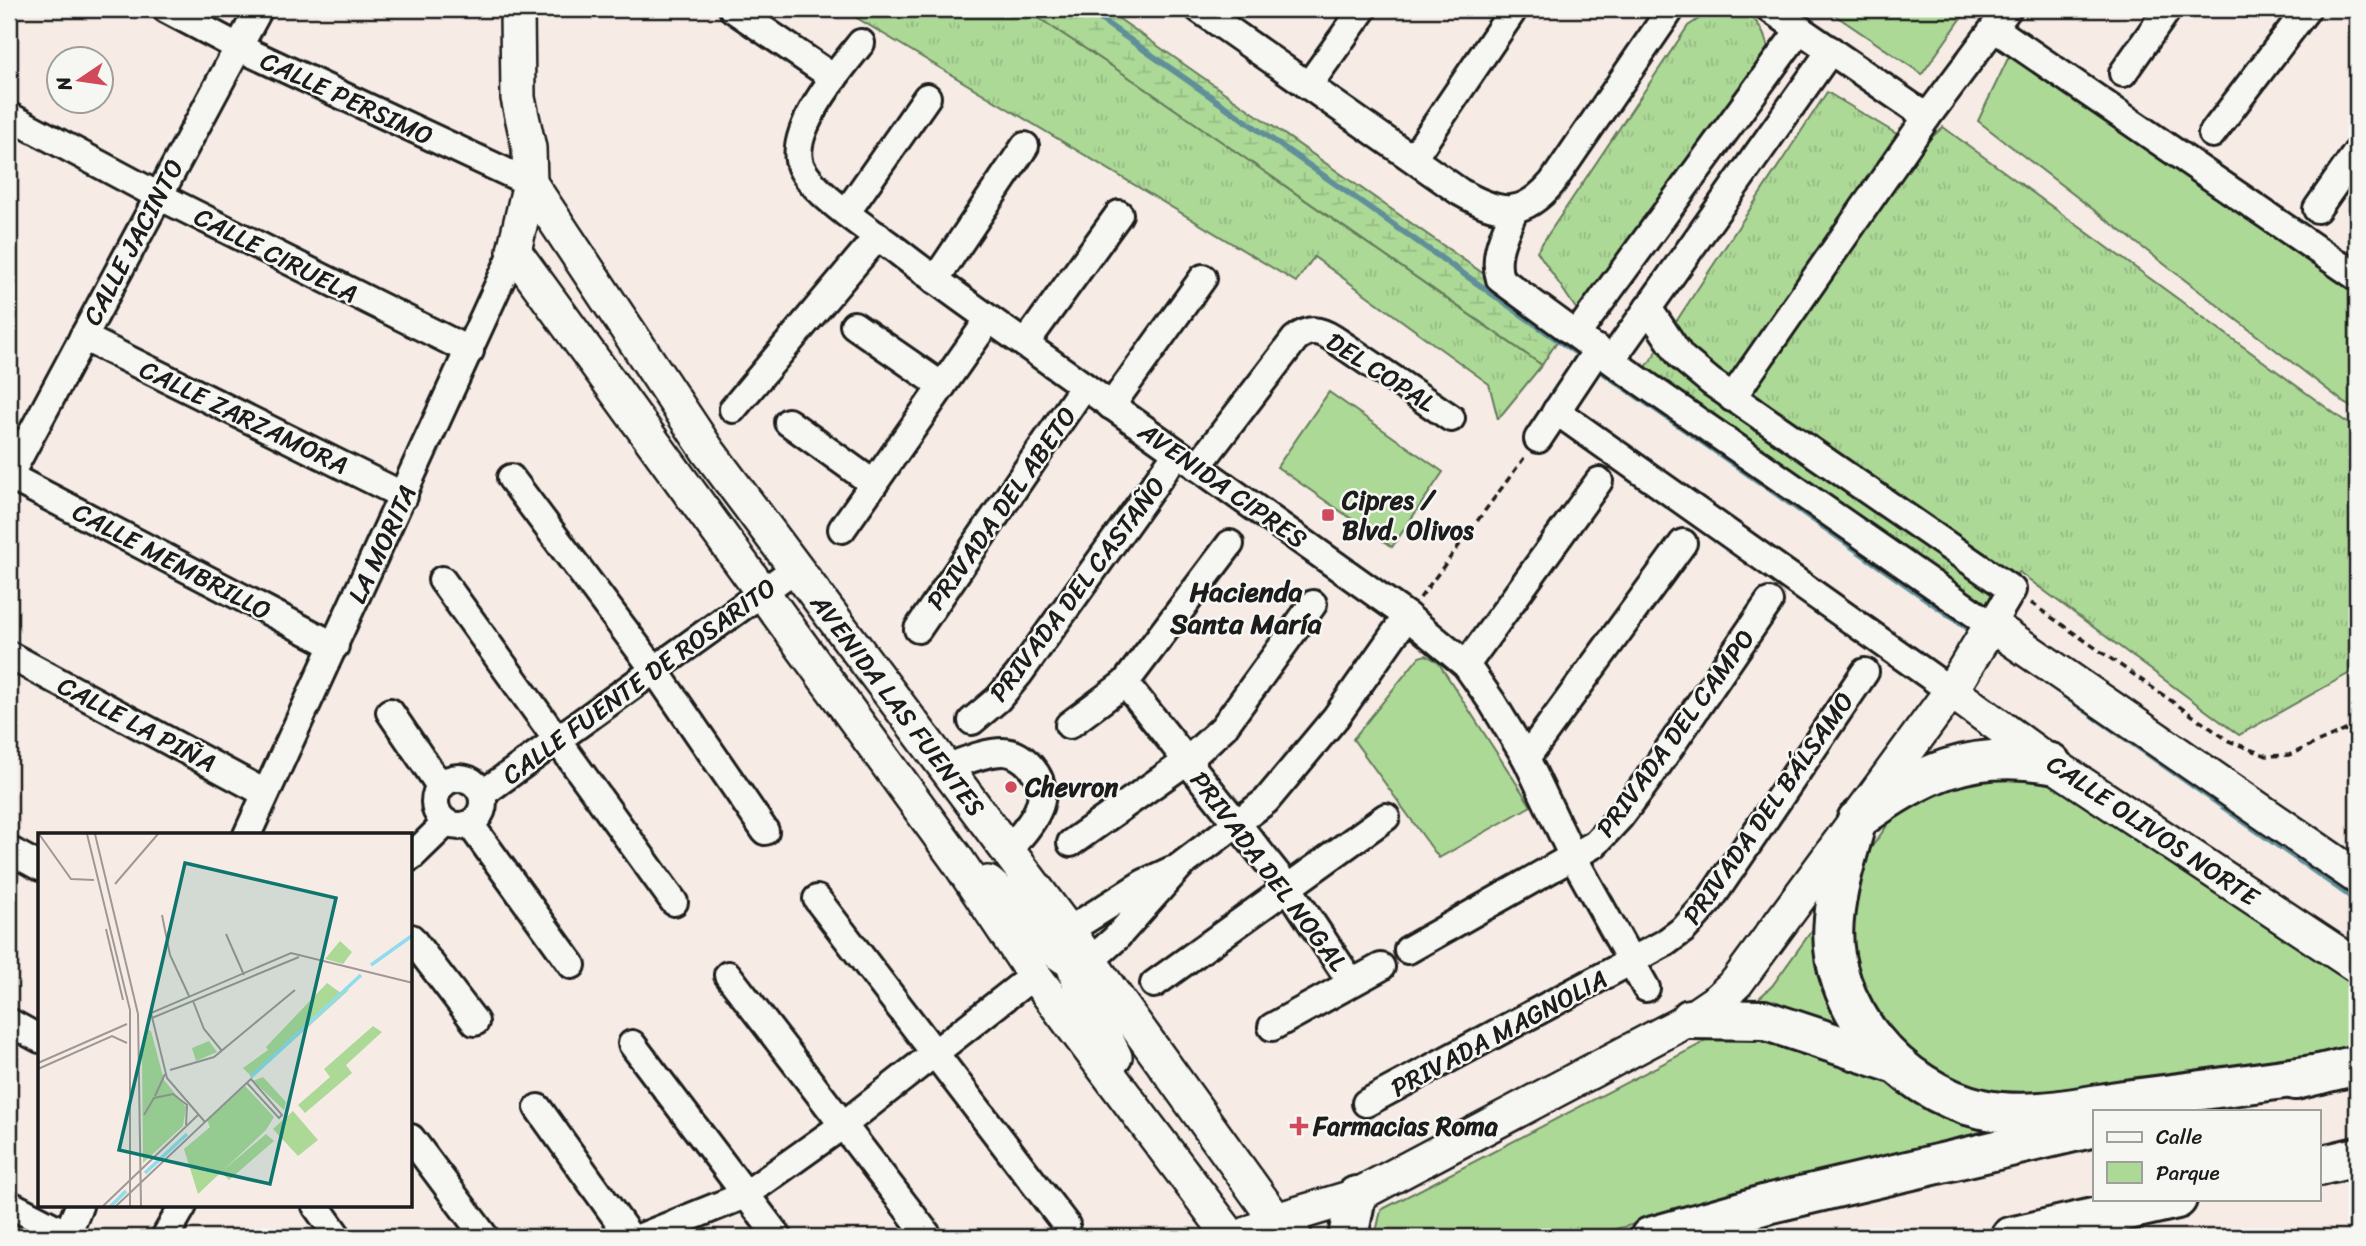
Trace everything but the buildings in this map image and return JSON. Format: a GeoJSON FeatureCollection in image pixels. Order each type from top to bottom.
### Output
{"type":"FeatureCollection","features":[{"type":"Feature","properties":{"kind":"highway"},"geometry":{"type":"LineString","coordinates":[[2052,763],[2019,758],[1951,765],[1896,791],[1857,821],[1833,920],[1835,956],[1857,1018],[1871,1039],[1902,1066],[1959,1101],[1982,1109],[2032,1113],[2320,1074]]}},
{"type":"Feature","properties":{"kind":"highway"},"geometry":{"type":"LineString","coordinates":[[1690,1018],[1764,1020],[1902,1066]]}},
{"type":"Feature","properties":{"kind":"highway"},"geometry":{"type":"LineString","coordinates":[[2165,1110],[2357,1065]]}},
{"type":"Feature","properties":{"kind":"highway"},"geometry":{"type":"LineString","coordinates":[[1650,1237],[1767,1205],[2093,1127]]}},
{"type":"Feature","properties":{"kind":"highway"},"geometry":{"type":"LineString","coordinates":[[2320,1166],[2357,1157]]}},
{"type":"Feature","properties":{"kind":"highway"},"geometry":{"type":"LineString","coordinates":[[1348,1237],[1356,1196]]}},
{"type":"Feature","properties":{"kind":"highway"},"geometry":{"type":"LineString","coordinates":[[2010,1237],[2173,1200]]}},
{"type":"Feature","properties":{"kind":"main road"},"geometry":{"type":"LineString","coordinates":[[514,11],[518,98],[530,148],[530,183],[514,251]]}},
{"type":"Feature","properties":{"kind":"main road","name":"AVENIDA LAS FUENTES"},"geometry":{"type":"LineString","coordinates":[[530,183],[708,451],[1007,851],[1076,951],[1284,1229]]}},
{"type":"Feature","properties":{"kind":"main road","name":"AVENIDA LAS FUENTES"},"geometry":{"type":"LineString","coordinates":[[514,251],[958,861],[1034,975],[1231,1237]]}},
{"type":"Feature","properties":{"kind":"main road"},"geometry":{"type":"LineString","coordinates":[[1241,1237],[1284,1229],[1356,1196],[1690,1018],[1718,1000],[1737,982],[1857,821],[1957,682],[1989,629],[2357,877]]}},
{"type":"Feature","properties":{"kind":"main road","name":"CALLE OLIVOS NORTE"},"geometry":{"type":"LineString","coordinates":[[1957,682],[2052,763],[2357,966]]}},
{"type":"Feature","properties":{"kind":"main road"},"geometry":{"type":"LineString","coordinates":[[958,861],[991,886],[1035,926],[1058,954],[1076,951],[1137,1109]]}},
{"type":"Feature","properties":{"kind":"street","name":"CALLE PERSIMO"},"geometry":{"type":"LineString","coordinates":[[166,9],[238,47],[530,183]]}},
{"type":"Feature","properties":{"kind":"street","name":"CALLE JACINTO"},"geometry":{"type":"LineString","coordinates":[[9,476],[157,195],[259,9]]}},
{"type":"Feature","properties":{"kind":"street"},"geometry":{"type":"LineString","coordinates":[[733,9],[834,78]]}},
{"type":"Feature","properties":{"kind":"street"},"geometry":{"type":"LineString","coordinates":[[1308,86],[1363,9]]}},
{"type":"Feature","properties":{"kind":"street"},"geometry":{"type":"LineString","coordinates":[[1414,157],[1514,9]]}},
{"type":"Feature","properties":{"kind":"street"},"geometry":{"type":"LineString","coordinates":[[1210,12],[1308,86],[1414,157],[1460,192],[1480,203],[1514,209],[1529,206],[1552,183],[1671,9]]}},
{"type":"Feature","properties":{"kind":"street"},"geometry":{"type":"LineString","coordinates":[[1770,9],[1927,117]]}},
{"type":"Feature","properties":{"kind":"street"},"geometry":{"type":"LineString","coordinates":[[2123,73],[2168,9]]}},
{"type":"Feature","properties":{"kind":"street"},"geometry":{"type":"LineString","coordinates":[[2212,134],[2306,9]]}},
{"type":"Feature","properties":{"kind":"street"},"geometry":{"type":"LineString","coordinates":[[1732,398],[1927,117],[2001,18],[2357,277]]}},
{"type":"Feature","properties":{"kind":"street"},"geometry":{"type":"LineString","coordinates":[[1538,439],[1800,29]]}},
{"type":"Feature","properties":{"kind":"street","name":"AVENIDA CIPRES"},"geometry":{"type":"LineString","coordinates":[[861,43],[834,78],[800,135],[798,151],[801,166],[808,178],[846,213],[935,280],[1407,616],[1466,665],[1526,758],[1573,857],[1647,988]]}},
{"type":"Feature","properties":{"kind":"street"},"geometry":{"type":"LineString","coordinates":[[1594,350],[1648,308],[1831,50]]}},
{"type":"Feature","properties":{"kind":"street"},"geometry":{"type":"LineString","coordinates":[[846,213],[927,97]]}},
{"type":"Feature","properties":{"kind":"street","name":"CALLE CIRUELA"},"geometry":{"type":"LineString","coordinates":[[9,116],[157,195],[470,352]]}},
{"type":"Feature","properties":{"kind":"street"},"geometry":{"type":"LineString","coordinates":[[935,280],[1025,146]]}},
{"type":"Feature","properties":{"kind":"street"},"geometry":{"type":"LineString","coordinates":[[2317,209],[2357,152]]}},
{"type":"Feature","properties":{"kind":"street"},"geometry":{"type":"LineString","coordinates":[[1514,209],[1497,254],[1496,266],[1500,279],[1594,350],[1989,629],[2012,590],[1732,398],[1681,357],[1648,308]]}},
{"type":"Feature","properties":{"kind":"street"},"geometry":{"type":"LineString","coordinates":[[1025,344],[1119,214]]}},
{"type":"Feature","properties":{"kind":"street"},"geometry":{"type":"LineString","coordinates":[[733,409],[877,236]]}},
{"type":"Feature","properties":{"kind":"street","name":"LA MORITA"},"geometry":{"type":"LineString","coordinates":[[248,833],[514,251]]}},
{"type":"Feature","properties":{"kind":"street"},"geometry":{"type":"LineString","coordinates":[[1111,406],[1203,278]]}},
{"type":"Feature","properties":{"kind":"street"},"geometry":{"type":"LineString","coordinates":[[842,529],[989,318]]}},
{"type":"Feature","properties":{"kind":"street"},"geometry":{"type":"LineString","coordinates":[[853,325],[942,386]]}},
{"type":"Feature","properties":{"kind":"street","name":"DEL COPAL"},"geometry":{"type":"LineString","coordinates":[[1310,330],[1323,332],[1451,418]]}},
{"type":"Feature","properties":{"kind":"street","name":"PRIVADA DEL CASTAÑO"},"geometry":{"type":"LineString","coordinates":[[972,720],[998,699],[1019,674],[1187,460],[1294,339],[1310,330]]}},
{"type":"Feature","properties":{"kind":"street","name":"CALLE ZARZAMORA"},"geometry":{"type":"LineString","coordinates":[[83,337],[404,496]]}},
{"type":"Feature","properties":{"kind":"street","name":"PRIVADA DEL ABETO"},"geometry":{"type":"LineString","coordinates":[[918,629],[1084,386]]}},
{"type":"Feature","properties":{"kind":"street"},"geometry":{"type":"LineString","coordinates":[[1560,404],[1957,682]]}},
{"type":"Feature","properties":{"kind":"street"},"geometry":{"type":"LineString","coordinates":[[788,422],[874,484]]}},
{"type":"Feature","properties":{"kind":"street","name":"CALLE MEMBRILLO"},"geometry":{"type":"LineString","coordinates":[[9,476],[335,646]]}},
{"type":"Feature","properties":{"kind":"street"},"geometry":{"type":"LineString","coordinates":[[511,478],[656,671],[765,831]]}},
{"type":"Feature","properties":{"kind":"street"},"geometry":{"type":"LineString","coordinates":[[1466,665],[1599,481]]}},
{"type":"Feature","properties":{"kind":"street"},"geometry":{"type":"LineString","coordinates":[[1526,758],[1683,543]]}},
{"type":"Feature","properties":{"kind":"street"},"geometry":{"type":"LineString","coordinates":[[1069,725],[1125,683],[1230,544]]}},
{"type":"Feature","properties":{"kind":"street","name":"CALLE FUENTE DE ROSARITO"},"geometry":{"type":"LineString","coordinates":[[482,794],[796,568]]}},
{"type":"Feature","properties":{"kind":"street"},"geometry":{"type":"LineString","coordinates":[[442,580],[674,902]]}},
{"type":"Feature","properties":{"kind":"street","name":"PRIVADA DEL CAMPO"},"geometry":{"type":"LineString","coordinates":[[1408,950],[1595,844],[1620,817],[1769,602]]}},
{"type":"Feature","properties":{"kind":"street","name":"PRIVADA DEL NOGAL"},"geometry":{"type":"LineString","coordinates":[[1070,843],[1187,761],[1223,728],[1314,604]]}},
{"type":"Feature","properties":{"kind":"street"},"geometry":{"type":"LineString","coordinates":[[1076,951],[1116,938],[1180,866],[1266,801],[1298,765],[1407,616]]}},
{"type":"Feature","properties":{"kind":"street","name":"CALLE LA PIÑA"},"geometry":{"type":"LineString","coordinates":[[9,655],[265,793]]}},
{"type":"Feature","properties":{"kind":"street","name":"PRIVADA DEL BÁLSAMO"},"geometry":{"type":"LineString","coordinates":[[1632,962],[1684,929],[1710,900],[1865,672]]}},
{"type":"Feature","properties":{"kind":"street","name":"PRIVADA DEL NOGAL"},"geometry":{"type":"LineString","coordinates":[[1125,683],[1289,889],[1352,982]]}},
{"type":"Feature","properties":{"kind":"street"},"geometry":{"type":"LineString","coordinates":[[390,712],[440,786]]}},
{"type":"Feature","properties":{"kind":"street"},"geometry":{"type":"LineString","coordinates":[[945,768],[1005,752],[1024,759],[1036,773],[1043,793],[1039,812],[1007,851]]}},
{"type":"Feature","properties":{"kind":"street"},"geometry":{"type":"LineString","coordinates":[[413,857],[458,824],[482,811],[482,794],[471,781],[464,778],[447,780],[440,786],[434,802],[435,810],[458,824],[572,965]]}},
{"type":"Feature","properties":{"kind":"street"},"geometry":{"type":"LineString","coordinates":[[1154,984],[1386,817]]}},
{"type":"Feature","properties":{"kind":"street"},"geometry":{"type":"LineString","coordinates":[[9,850],[38,866]]}},
{"type":"Feature","properties":{"kind":"street"},"geometry":{"type":"LineString","coordinates":[[1076,951],[1144,883],[1180,866]]}},
{"type":"Feature","properties":{"kind":"street"},"geometry":{"type":"LineString","coordinates":[[817,899],[1066,1225]]}},
{"type":"Feature","properties":{"kind":"street"},"geometry":{"type":"LineString","coordinates":[[413,941],[475,1022]]}},
{"type":"Feature","properties":{"kind":"street","name":"PRIVADA MAGNOLIA"},"geometry":{"type":"LineString","coordinates":[[1366,1103],[1632,962]]}},
{"type":"Feature","properties":{"kind":"street"},"geometry":{"type":"LineString","coordinates":[[1272,1027],[1381,967]]}},
{"type":"Feature","properties":{"kind":"street"},"geometry":{"type":"LineString","coordinates":[[728,975],[929,1237]]}},
{"type":"Feature","properties":{"kind":"street"},"geometry":{"type":"LineString","coordinates":[[641,1237],[745,1195],[842,1125],[1034,975]]}},
{"type":"Feature","properties":{"kind":"street"},"geometry":{"type":"LineString","coordinates":[[9,1022],[38,1038]]}},
{"type":"Feature","properties":{"kind":"street"},"geometry":{"type":"LineString","coordinates":[[632,1044],[778,1237]]}},
{"type":"Feature","properties":{"kind":"street"},"geometry":{"type":"LineString","coordinates":[[538,1108],[630,1237]]}},
{"type":"Feature","properties":{"kind":"street"},"geometry":{"type":"LineString","coordinates":[[413,1141],[485,1237]]}},
{"type":"Feature","properties":{"kind":"street"},"geometry":{"type":"LineString","coordinates":[[9,1204],[66,1236],[78,1208]]}},
{"type":"Feature","properties":{"kind":"street"},"geometry":{"type":"LineString","coordinates":[[317,1208],[338,1237]]}},
{"type":"Feature","properties":{"kind":"path"},"geometry":{"type":"LineString","coordinates":[[1407,616],[1538,439]]}},
{"type":"Feature","properties":{"kind":"path"},"geometry":{"type":"LineString","coordinates":[[2012,590],[2229,741],[2267,756],[2289,755],[2357,725]]}},
{"type":"Feature","properties":{"kind":"green space"},"geometry":{"type":"Polygon","coordinates":[[[842,9],[1025,9],[1136,82],[1542,365],[1498,419],[1489,384],[1314,257],[1296,282],[842,9]]]}},
{"type":"Feature","properties":{"kind":"green space"},"geometry":{"type":"Polygon","coordinates":[[[1025,9],[1105,9],[1564,330],[1542,365],[1136,82],[1025,9]]]}},
{"type":"Feature","properties":{"kind":"green space"},"geometry":{"type":"Polygon","coordinates":[[[1714,9],[1736,11],[1752,18],[1762,31],[1769,53],[1583,319],[1537,251],[1688,26],[1714,9]]]}},
{"type":"Feature","properties":{"kind":"green space"},"geometry":{"type":"Polygon","coordinates":[[[1826,9],[1968,9],[1922,74],[1826,9]]]}},
{"type":"Feature","properties":{"kind":"green space"},"geometry":{"type":"Polygon","coordinates":[[[2014,46],[2357,292],[2357,405],[2354,410],[1978,121],[2014,46]]]}},
{"type":"Feature","properties":{"kind":"green space"},"geometry":{"type":"Polygon","coordinates":[[[1827,92],[1920,148],[1943,127],[2357,430],[2357,669],[2239,735],[2019,572],[1978,612],[1641,375],[1827,92]]]}},
{"type":"Feature","properties":{"kind":"green space"},"geometry":{"type":"Polygon","coordinates":[[[1329,392],[1443,472],[1392,547],[1277,467],[1329,392]]]}},
{"type":"Feature","properties":{"kind":"green space"},"geometry":{"type":"Polygon","coordinates":[[[1426,655],[1438,662],[1531,806],[1439,858],[1353,739],[1419,657],[1426,655]]]}},
{"type":"Feature","properties":{"kind":"green space"},"geometry":{"type":"Polygon","coordinates":[[[2029,770],[2062,786],[2357,986],[2357,1047],[1583,1237],[1375,1237],[1381,1210],[1697,1046],[1741,1015],[1772,986],[1909,795],[2029,770]]]}},
{"type":"Feature","properties":{"kind":"waterway"},"geometry":{"type":"LineString","coordinates":[[1086,9],[1585,359]]}},
{"type":"Feature","properties":{"kind":"waterway"},"geometry":{"type":"LineString","coordinates":[[1594,366],[1975,633]]}},
{"type":"Feature","properties":{"kind":"waterway"},"geometry":{"type":"LineString","coordinates":[[2064,695],[2357,901]]}},
{"type":"Feature","properties":{"kind":"place","name":"Cipres / Blvd. Olivos"},"geometry":{"type":"Point","coordinates":[1328,515]}},
{"type":"Feature","properties":{"kind":"place","name":"Chevron"},"geometry":{"type":"Point","coordinates":[1011,787]}},
{"type":"Feature","properties":{"kind":"place","name":"Farmacias Roma"},"geometry":{"type":"Point","coordinates":[1299,1126]}},
{"type":"Feature","properties":{"kind":"district","name":"Hacienda Santa María"},"geometry":{"type":"Point","coordinates":[1246,607]}}]}
